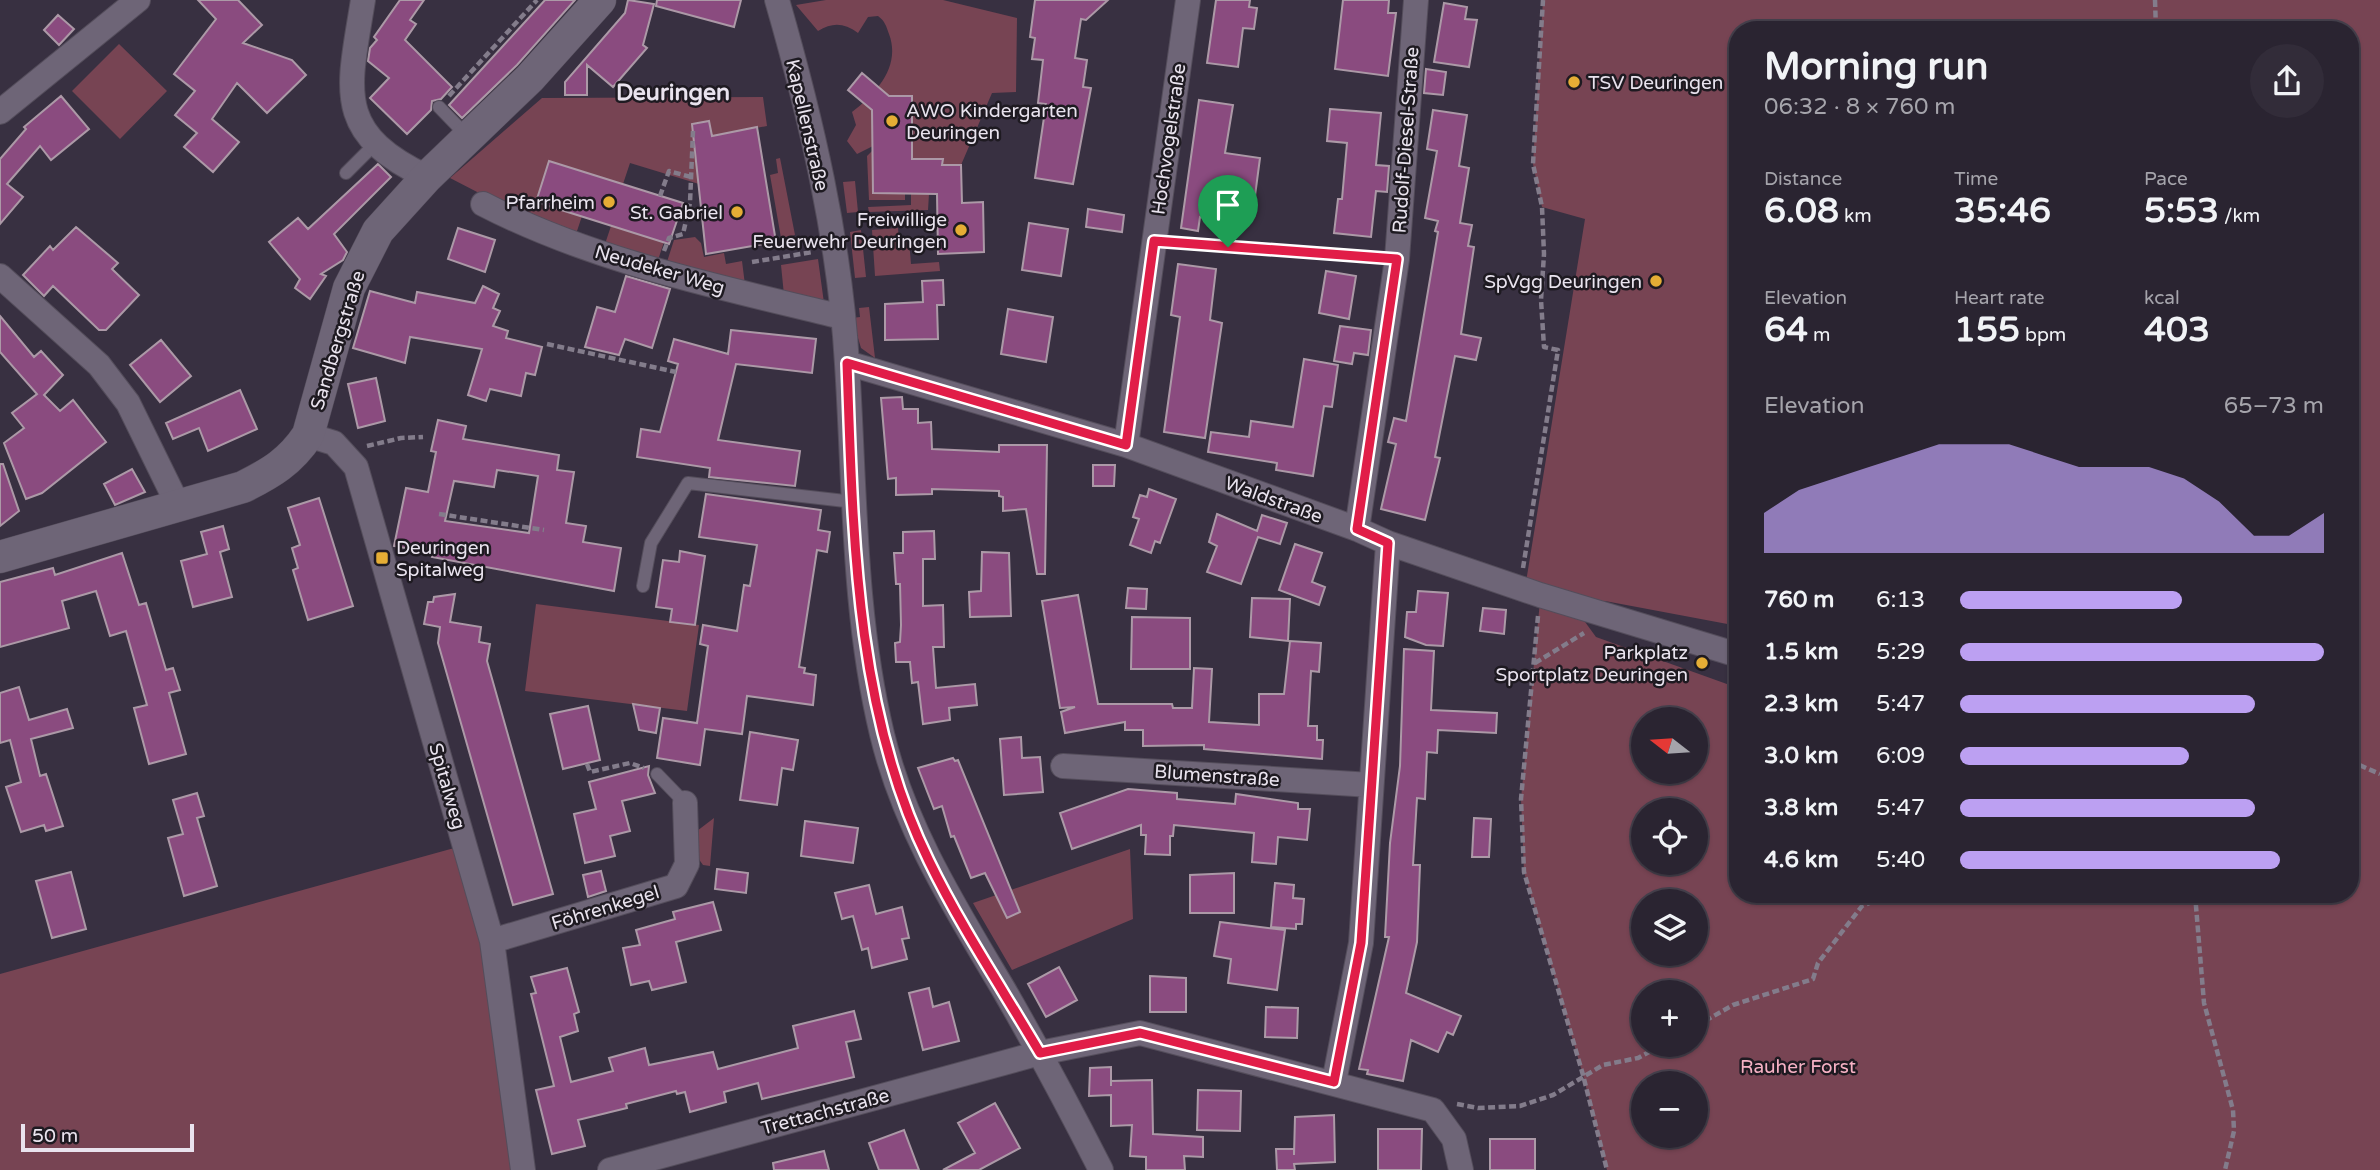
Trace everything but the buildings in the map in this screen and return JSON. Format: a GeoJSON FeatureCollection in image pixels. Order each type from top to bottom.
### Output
{"type":"FeatureCollection","features":[{"type":"Feature","properties":{"kind":"street"},"geometry":{"type":"LineString","coordinates":[[0,112],[138,0]]}},
{"type":"Feature","properties":{"kind":"street"},"geometry":{"type":"LineString","coordinates":[[363,0],[349,84],[355,110],[374,145],[394,161],[427,177]]}},
{"type":"Feature","properties":{"kind":"street","name":"Sandbergstraße"},"geometry":{"type":"LineString","coordinates":[[0,557],[243,487],[278,470],[295,454],[308,435],[349,288],[378,231],[427,177],[530,78],[599,0]]}},
{"type":"Feature","properties":{"kind":"street","name":"Kapellenstraße"},"geometry":{"type":"LineString","coordinates":[[777,0],[810,125],[833,249],[847,363],[859,578],[882,734],[929,861],[1040,1053],[1101,1170]]}},
{"type":"Feature","properties":{"kind":"street","name":"Hochvogelstraße"},"geometry":{"type":"LineString","coordinates":[[1126,445],[1188,0]]}},
{"type":"Feature","properties":{"kind":"street","name":"Rudolf-Diesel-Straße"},"geometry":{"type":"LineString","coordinates":[[1357,529],[1397,259],[1416,0]]}},
{"type":"Feature","properties":{"kind":"street","name":"Neudeker Weg"},"geometry":{"type":"LineString","coordinates":[[483,204],[534,230],[658,269],[842,317]]}},
{"type":"Feature","properties":{"kind":"street"},"geometry":{"type":"LineString","coordinates":[[0,276],[106,374],[128,403],[178,505]]}},
{"type":"Feature","properties":{"kind":"street","name":"Waldstraße"},"geometry":{"type":"LineString","coordinates":[[847,363],[1126,445],[1357,529],[1388,543],[1530,591],[1729,652]]}},
{"type":"Feature","properties":{"kind":"street"},"geometry":{"type":"LineString","coordinates":[[308,435],[334,443],[343,452]]}},
{"type":"Feature","properties":{"kind":"street","name":"Spitalweg"},"geometry":{"type":"LineString","coordinates":[[343,452],[356,467],[492,941],[523,1170]]}},
{"type":"Feature","properties":{"kind":"street"},"geometry":{"type":"LineString","coordinates":[[1334,1082],[1361,943],[1388,543]]}},
{"type":"Feature","properties":{"kind":"street","name":"Blumenstraße"},"geometry":{"type":"LineString","coordinates":[[1063,766],[1371,785]]}},
{"type":"Feature","properties":{"kind":"street","name":"Föhrenkegel"},"geometry":{"type":"LineString","coordinates":[[492,941],[676,886],[687,864],[685,803]]}},
{"type":"Feature","properties":{"kind":"street","name":"Trettachstraße"},"geometry":{"type":"LineString","coordinates":[[610,1170],[1040,1053],[1140,1033],[1334,1082],[1443,1106]]}},
{"type":"Feature","properties":{"kind":"street"},"geometry":{"type":"LineString","coordinates":[[1443,1106],[1461,1170]]}},
{"type":"Feature","properties":{"kind":"lane"},"geometry":{"type":"LineString","coordinates":[[439,107],[470,138]]}},
{"type":"Feature","properties":{"kind":"lane"},"geometry":{"type":"LineString","coordinates":[[346,173],[374,145]]}},
{"type":"Feature","properties":{"kind":"lane"},"geometry":{"type":"LineString","coordinates":[[643,586],[651,543],[688,483],[854,502]]}},
{"type":"Feature","properties":{"kind":"lane"},"geometry":{"type":"LineString","coordinates":[[657,774],[685,803]]}},
{"type":"Feature","properties":{"kind":"path"},"geometry":{"type":"LineString","coordinates":[[439,107],[537,0]]}},
{"type":"Feature","properties":{"kind":"path"},"geometry":{"type":"LineString","coordinates":[[1543,0],[1533,164],[1542,207],[1544,254],[1541,300],[1544,346],[1558,349],[1530,591],[1534,664],[1521,799],[1524,872],[1583,1075],[1607,1170]]}},
{"type":"Feature","properties":{"kind":"path"},"geometry":{"type":"LineString","coordinates":[[2155,0],[2156,21]]}},
{"type":"Feature","properties":{"kind":"path"},"geometry":{"type":"LineString","coordinates":[[658,269],[669,238],[682,234],[690,203],[693,131]]}},
{"type":"Feature","properties":{"kind":"path"},"geometry":{"type":"LineString","coordinates":[[660,195],[668,171],[691,177]]}},
{"type":"Feature","properties":{"kind":"path"},"geometry":{"type":"LineString","coordinates":[[1154,241],[1397,259]]}},
{"type":"Feature","properties":{"kind":"path"},"geometry":{"type":"LineString","coordinates":[[751,262],[833,249]]}},
{"type":"Feature","properties":{"kind":"path"},"geometry":{"type":"LineString","coordinates":[[547,344],[676,372]]}},
{"type":"Feature","properties":{"kind":"path"},"geometry":{"type":"LineString","coordinates":[[343,452],[401,438],[422,437]]}},
{"type":"Feature","properties":{"kind":"path"},"geometry":{"type":"LineString","coordinates":[[439,514],[544,530]]}},
{"type":"Feature","properties":{"kind":"path"},"geometry":{"type":"LineString","coordinates":[[1534,664],[1589,630],[1602,614]]}},
{"type":"Feature","properties":{"kind":"path"},"geometry":{"type":"LineString","coordinates":[[587,764],[590,772],[630,763],[657,774]]}},
{"type":"Feature","properties":{"kind":"path"},"geometry":{"type":"LineString","coordinates":[[2359,765],[2380,774]]}},
{"type":"Feature","properties":{"kind":"path"},"geometry":{"type":"LineString","coordinates":[[1708,1019],[1733,1005],[1813,979],[1818,963],[1861,906],[1868,903]]}},
{"type":"Feature","properties":{"kind":"path"},"geometry":{"type":"LineString","coordinates":[[2196,903],[2204,1003],[2234,1110],[2234,1131],[2225,1170]]}},
{"type":"Feature","properties":{"kind":"path"},"geometry":{"type":"LineString","coordinates":[[1443,1106],[1520,1106],[1553,1095],[1603,1065],[1640,1057]]}},
{"type":"Feature","properties":{"kind":"green space"},"geometry":{"type":"Polygon","coordinates":[[[826,0],[943,0],[1017,18],[1016,92],[992,93],[961,165],[942,165],[942,159],[897,159],[912,148],[912,96],[873,146],[857,154],[847,141],[856,125],[852,112],[870,96],[884,78],[892,57],[892,46],[886,26],[878,16],[868,17],[858,33],[838,25],[818,31],[796,5],[826,0]]]}},
{"type":"Feature","properties":{"kind":"green space","name":"Rauher Forst"},"geometry":{"type":"Polygon","coordinates":[[[1543,0],[2380,0],[2380,1170],[1607,1170],[1583,1075],[1524,872],[1521,799],[1540,601],[1580,615],[1596,637],[1729,685],[1729,903],[2359,903],[2359,21],[1729,21],[1729,624],[1605,601],[1604,606],[1526,582],[1585,219],[1542,207],[1533,164],[1543,0]]]}},
{"type":"Feature","properties":{"kind":"green space"},"geometry":{"type":"Polygon","coordinates":[[[119,44],[167,91],[120,139],[72,91],[119,44]]]}},
{"type":"Feature","properties":{"kind":"green space"},"geometry":{"type":"Polygon","coordinates":[[[763,97],[767,126],[712,136],[709,121],[692,124],[699,184],[630,163],[623,184],[549,161],[536,202],[582,216],[575,237],[541,225],[450,178],[542,98],[763,97]]]}},
{"type":"Feature","properties":{"kind":"green space"},"geometry":{"type":"Polygon","coordinates":[[[873,150],[874,193],[905,194],[905,200],[869,200],[867,156],[873,150]]]}},
{"type":"Feature","properties":{"kind":"green space"},"geometry":{"type":"Polygon","coordinates":[[[780,158],[795,235],[781,238],[770,175],[778,173],[776,159],[780,158]]]}},
{"type":"Feature","properties":{"kind":"green space"},"geometry":{"type":"Polygon","coordinates":[[[855,181],[858,212],[847,213],[843,182],[855,181]]]}},
{"type":"Feature","properties":{"kind":"green space"},"geometry":{"type":"Polygon","coordinates":[[[911,194],[929,194],[928,210],[869,212],[868,207],[911,205],[911,194]]]}},
{"type":"Feature","properties":{"kind":"green space"},"geometry":{"type":"Polygon","coordinates":[[[611,226],[664,242],[657,263],[604,247],[611,226]]]}},
{"type":"Feature","properties":{"kind":"green space"},"geometry":{"type":"Polygon","coordinates":[[[898,228],[899,240],[909,240],[911,264],[939,262],[940,271],[875,276],[872,230],[898,228]]]}},
{"type":"Feature","properties":{"kind":"green space"},"geometry":{"type":"Polygon","coordinates":[[[861,230],[866,277],[855,278],[850,232],[861,230]]]}},
{"type":"Feature","properties":{"kind":"green space"},"geometry":{"type":"Polygon","coordinates":[[[695,237],[701,243],[704,257],[724,253],[726,264],[742,261],[745,285],[666,265],[674,240],[695,237]]]}},
{"type":"Feature","properties":{"kind":"green space"},"geometry":{"type":"Polygon","coordinates":[[[818,259],[824,303],[784,295],[781,265],[818,259]]]}},
{"type":"Feature","properties":{"kind":"green space"},"geometry":{"type":"Polygon","coordinates":[[[869,307],[875,358],[861,348],[852,318],[860,317],[859,308],[869,307]]]}},
{"type":"Feature","properties":{"kind":"green space"},"geometry":{"type":"Polygon","coordinates":[[[536,604],[699,625],[687,711],[525,691],[536,604]]]}},
{"type":"Feature","properties":{"kind":"green space"},"geometry":{"type":"Polygon","coordinates":[[[714,818],[710,866],[703,865],[698,858],[697,831],[714,818]]]}},
{"type":"Feature","properties":{"kind":"green space"},"geometry":{"type":"Polygon","coordinates":[[[465,845],[523,1170],[0,1170],[0,974],[465,845]]]}},
{"type":"Feature","properties":{"kind":"green space"},"geometry":{"type":"Polygon","coordinates":[[[1130,849],[1133,919],[1012,970],[973,903],[1130,849]]]}},
{"type":"Feature","properties":{"kind":"place","name":"TSV Deuringen"},"geometry":{"type":"Point","coordinates":[1574,82]}},
{"type":"Feature","properties":{"kind":"place","name":"AWO Kindergarten Deuringen"},"geometry":{"type":"Point","coordinates":[892,121]}},
{"type":"Feature","properties":{"kind":"place","name":"Pfarrheim"},"geometry":{"type":"Point","coordinates":[609,202]}},
{"type":"Feature","properties":{"kind":"place","name":"St. Gabriel"},"geometry":{"type":"Point","coordinates":[737,212]}},
{"type":"Feature","properties":{"kind":"place","name":"Freiwillige Feuerwehr Deuringen"},"geometry":{"type":"Point","coordinates":[961,230]}},
{"type":"Feature","properties":{"kind":"place","name":"SpVgg Deuringen"},"geometry":{"type":"Point","coordinates":[1656,281]}},
{"type":"Feature","properties":{"kind":"place","name":"Deuringen Spitalweg"},"geometry":{"type":"Point","coordinates":[382,558]}},
{"type":"Feature","properties":{"kind":"place","name":"Parkplatz Sportplatz Deuringen"},"geometry":{"type":"Point","coordinates":[1702,663]}},
{"type":"Feature","properties":{"kind":"district","name":"Deuringen"},"geometry":{"type":"Point","coordinates":[673,92]}},
{"type":"Feature","properties":{"kind":"route"},"geometry":{"type":"LineString","coordinates":[[1154,241],[1228,247],[1397,259],[1357,529],[1388,543],[1361,943],[1334,1082],[1140,1033],[1040,1053],[929,861],[902,795],[882,734],[869,657],[859,578],[847,363],[1126,445],[1154,241]]}}]}
